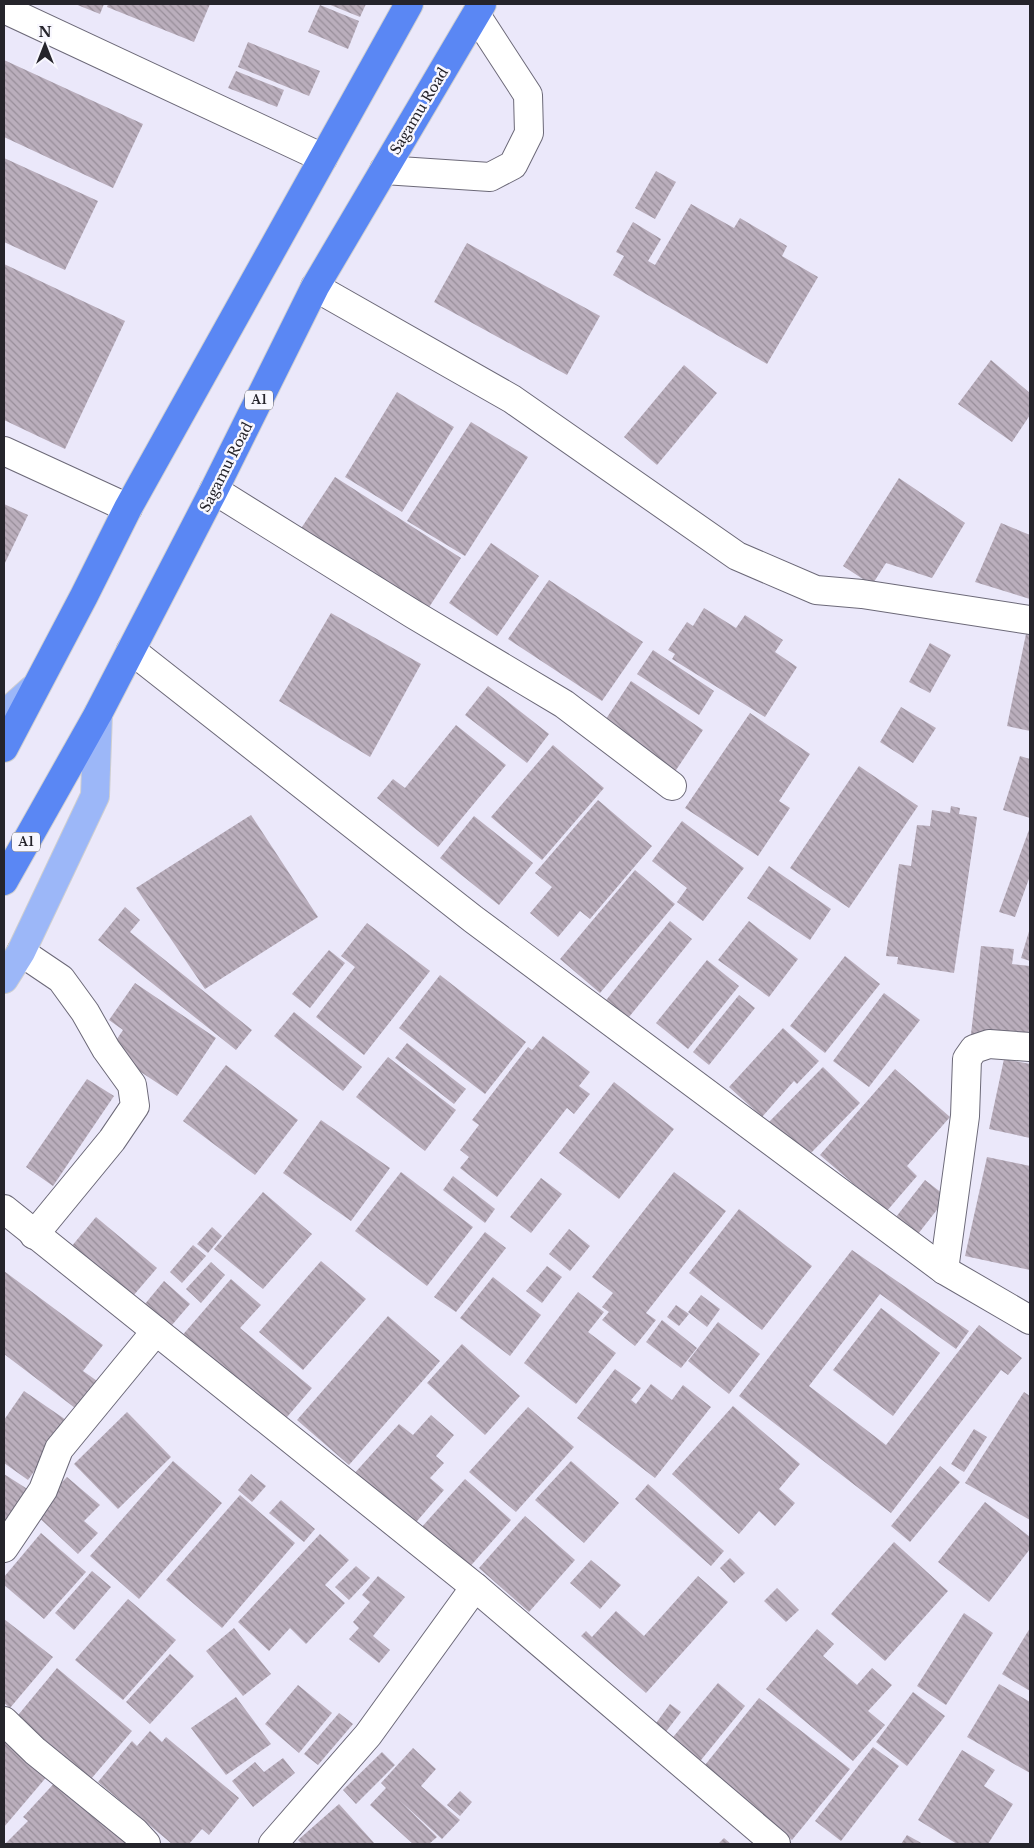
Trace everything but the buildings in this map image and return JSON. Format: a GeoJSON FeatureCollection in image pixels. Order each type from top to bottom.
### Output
{"type":"FeatureCollection","features":[{"type":"Feature","properties":{"kind":"highway"},"geometry":{"type":"LineString","coordinates":[[4,748],[128,508],[409,4]]}},
{"type":"Feature","properties":{"kind":"highway","name":"Sagamu Road"},"geometry":{"type":"LineString","coordinates":[[4,881],[98,714],[214,490],[315,288],[479,9]]}},
{"type":"Feature","properties":{"kind":"main road"},"geometry":{"type":"LineString","coordinates":[[4,715],[34,689]]}},
{"type":"Feature","properties":{"kind":"main road"},"geometry":{"type":"LineString","coordinates":[[4,979],[21,952],[95,796],[98,714]]}},
{"type":"Feature","properties":{"kind":"street"},"geometry":{"type":"LineString","coordinates":[[4,9],[324,158]]}},
{"type":"Feature","properties":{"kind":"street"},"geometry":{"type":"LineString","coordinates":[[384,170],[490,177],[513,165],[529,133],[528,94],[479,9]]}},
{"type":"Feature","properties":{"kind":"street"},"geometry":{"type":"LineString","coordinates":[[315,288],[512,398],[737,556],[816,590],[862,594],[1030,620]]}},
{"type":"Feature","properties":{"kind":"street"},"geometry":{"type":"LineString","coordinates":[[4,451],[128,508]]}},
{"type":"Feature","properties":{"kind":"street"},"geometry":{"type":"LineString","coordinates":[[214,490],[413,614],[564,704],[672,786]]}},
{"type":"Feature","properties":{"kind":"street"},"geometry":{"type":"LineString","coordinates":[[131,650],[473,919],[944,1270],[1030,1320]]}},
{"type":"Feature","properties":{"kind":"street"},"geometry":{"type":"LineString","coordinates":[[21,952],[61,979],[85,1012],[106,1049],[132,1085],[135,1106],[112,1140],[34,1234]]}},
{"type":"Feature","properties":{"kind":"street"},"geometry":{"type":"LineString","coordinates":[[944,1270],[966,1116],[967,1059],[974,1050],[989,1044],[1030,1047]]}},
{"type":"Feature","properties":{"kind":"street"},"geometry":{"type":"LineString","coordinates":[[4,1209],[475,1587],[776,1844]]}},
{"type":"Feature","properties":{"kind":"street"},"geometry":{"type":"LineString","coordinates":[[4,1548],[43,1490],[59,1449],[156,1331]]}},
{"type":"Feature","properties":{"kind":"street"},"geometry":{"type":"LineString","coordinates":[[273,1844],[368,1735],[475,1587]]}},
{"type":"Feature","properties":{"kind":"street"},"geometry":{"type":"LineString","coordinates":[[4,1721],[36,1751],[146,1844]]}}]}
